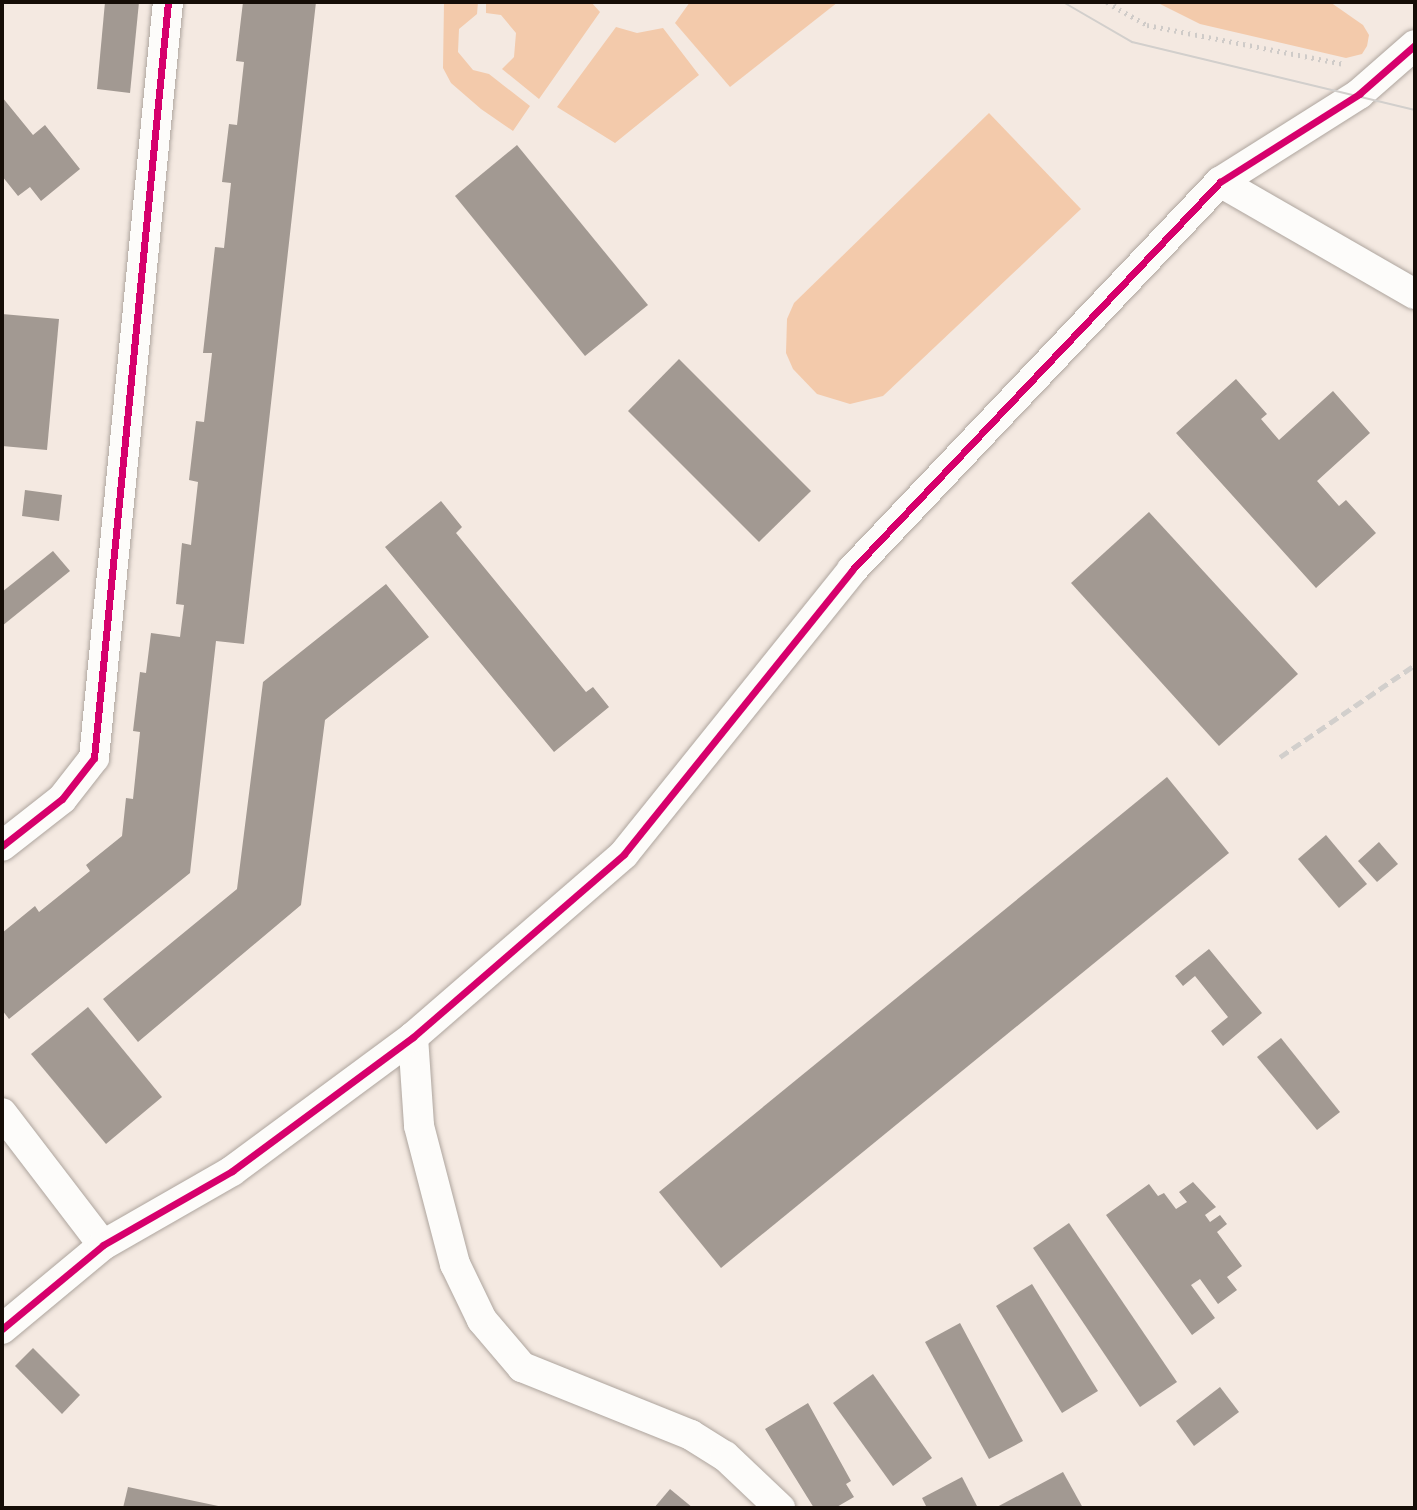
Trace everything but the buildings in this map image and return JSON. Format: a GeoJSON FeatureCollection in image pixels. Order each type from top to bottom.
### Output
{"type":"FeatureCollection","features":[{"type":"Feature","properties":{"kind":"street"},"geometry":{"type":"LineString","coordinates":[[2,846],[62,799],[94,758],[168,2]]}},
{"type":"Feature","properties":{"kind":"street"},"geometry":{"type":"LineString","coordinates":[[2,1329],[103,1245],[232,1171],[413,1037],[624,855],[852,570],[1220,182],[1359,94],[1415,45]]}},
{"type":"Feature","properties":{"kind":"street"},"geometry":{"type":"LineString","coordinates":[[1220,182],[1415,294]]}},
{"type":"Feature","properties":{"kind":"street"},"geometry":{"type":"LineString","coordinates":[[413,1037],[419,1126],[455,1264],[482,1320],[522,1367],[691,1435],[725,1456],[780,1508]]}},
{"type":"Feature","properties":{"kind":"street"},"geometry":{"type":"LineString","coordinates":[[2,1114],[103,1245]]}},
{"type":"Feature","properties":{"kind":"path"},"geometry":{"type":"LineString","coordinates":[[1107,2],[1147,25],[1382,72]]}},
{"type":"Feature","properties":{"kind":"shaded area"},"geometry":{"type":"Polygon","coordinates":[[[444,2],[478,2],[477,14],[459,29],[458,52],[473,70],[489,74],[530,106],[513,131],[481,109],[451,83],[443,68],[444,2]]]}},
{"type":"Feature","properties":{"kind":"shaded area"},"geometry":{"type":"Polygon","coordinates":[[[486,2],[591,2],[600,12],[539,99],[502,69],[514,57],[516,33],[501,15],[486,13],[486,2]]]}},
{"type":"Feature","properties":{"kind":"shaded area"},"geometry":{"type":"Polygon","coordinates":[[[690,2],[838,2],[730,87],[675,23],[690,2]]]}},
{"type":"Feature","properties":{"kind":"shaded area"},"geometry":{"type":"Polygon","coordinates":[[[1156,2],[1330,2],[1363,25],[1369,35],[1362,54],[1346,58],[1200,24],[1156,2]]]}},
{"type":"Feature","properties":{"kind":"shaded area"},"geometry":{"type":"Polygon","coordinates":[[[616,27],[637,33],[663,28],[699,75],[615,143],[557,107],[616,27]]]}},
{"type":"Feature","properties":{"kind":"shaded area"},"geometry":{"type":"Polygon","coordinates":[[[989,113],[1081,209],[883,396],[850,404],[817,394],[793,369],[786,353],[787,319],[794,303],[989,113]]]}},
{"type":"Feature","properties":{"kind":"tram line"},"geometry":{"type":"LineString","coordinates":[[1063,2],[1132,42],[1415,110]]}},
{"type":"Feature","properties":{"kind":"railway"},"geometry":{"type":"LineString","coordinates":[[1280,757],[1415,665]]}},
{"type":"Feature","properties":{"kind":"cycle path"},"geometry":{"type":"LineString","coordinates":[[2,846],[62,799],[94,758],[168,2]]}},
{"type":"Feature","properties":{"kind":"cycle path"},"geometry":{"type":"LineString","coordinates":[[2,1329],[103,1245],[232,1171],[413,1037],[624,854],[852,570],[1220,182],[1359,94],[1415,45]]}}]}
